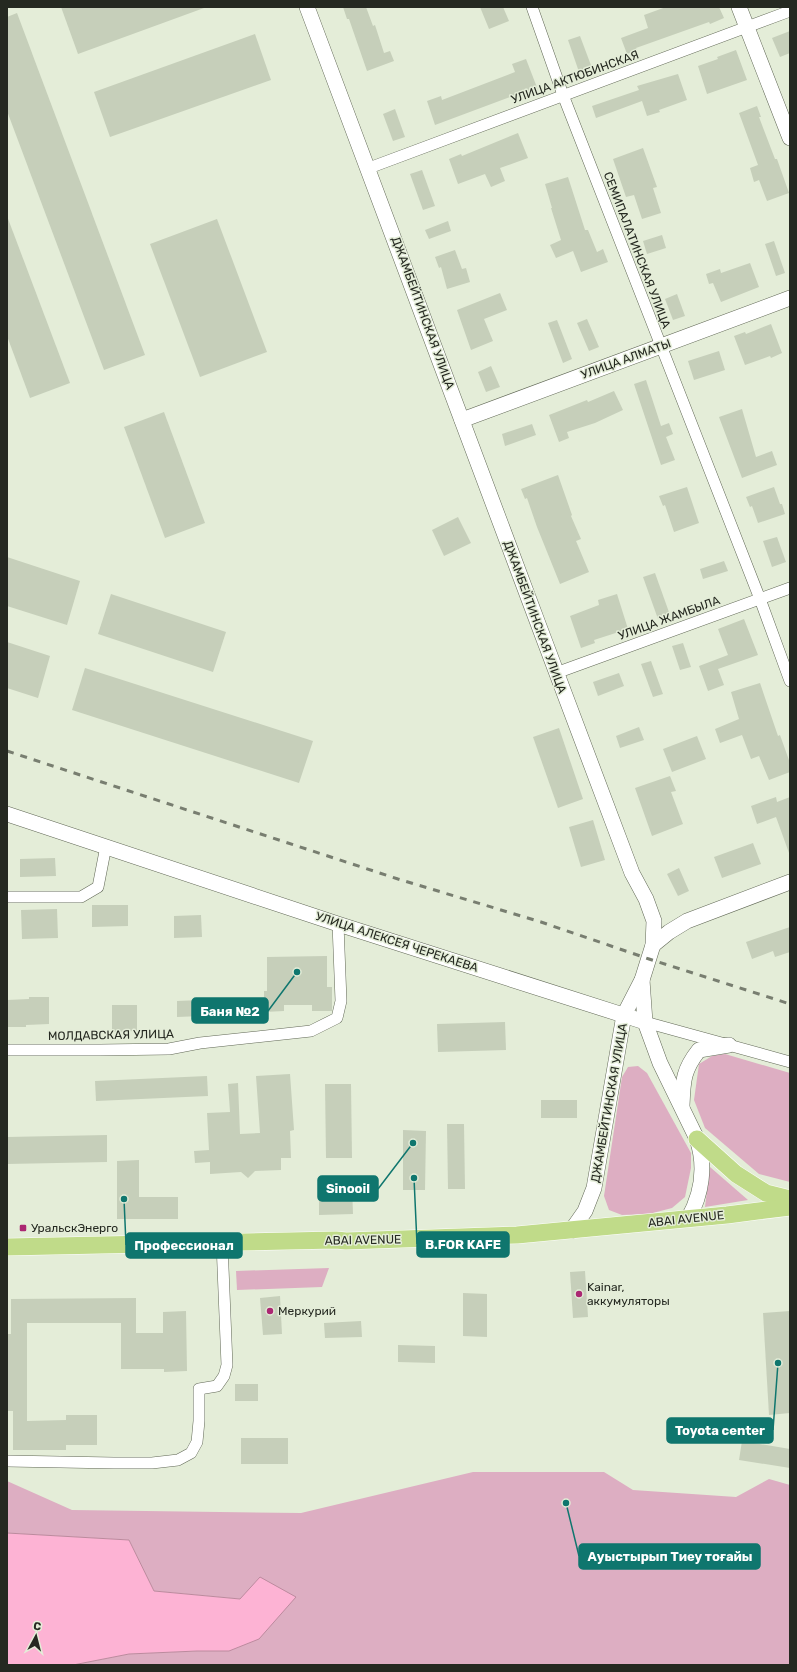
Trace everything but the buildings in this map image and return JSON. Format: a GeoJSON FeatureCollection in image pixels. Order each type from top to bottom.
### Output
{"type":"FeatureCollection","features":[{"type":"Feature","properties":{"kind":"main road"},"geometry":{"type":"LineString","coordinates":[[697,1139],[736,1174],[766,1193],[790,1200]]}},
{"type":"Feature","properties":{"kind":"main road","name":"ABAI AVENUE"},"geometry":{"type":"LineString","coordinates":[[7,1247],[452,1238],[570,1231],[790,1207]]}},
{"type":"Feature","properties":{"kind":"street","name":"ДЖАМБЕЙТИНСКАЯ УЛИЦА"},"geometry":{"type":"LineString","coordinates":[[307,7],[369,168],[556,673],[632,873],[646,899],[654,921],[653,945],[642,980],[624,1015],[594,1188],[585,1211],[570,1231]]}},
{"type":"Feature","properties":{"kind":"street","name":"СЕМИПАЛАТИНСКАЯ УЛИЦА"},"geometry":{"type":"LineString","coordinates":[[532,7],[563,96],[760,599],[790,681]]}},
{"type":"Feature","properties":{"kind":"street"},"geometry":{"type":"LineString","coordinates":[[739,7],[790,138]]}},
{"type":"Feature","properties":{"kind":"street","name":"УЛИЦА АКТЮБИНСКАЯ"},"geometry":{"type":"LineString","coordinates":[[369,168],[790,11]]}},
{"type":"Feature","properties":{"kind":"street","name":"УЛИЦА АЛМАТЫ"},"geometry":{"type":"LineString","coordinates":[[462,420],[790,298]]}},
{"type":"Feature","properties":{"kind":"street","name":"УЛИЦА ЖАМБЫЛА"},"geometry":{"type":"LineString","coordinates":[[556,673],[790,588]]}},
{"type":"Feature","properties":{"kind":"street","name":"УЛИЦА АЛЕКСЕЯ ЧЕРЕКАЕВА"},"geometry":{"type":"LineString","coordinates":[[7,814],[338,924],[645,1022],[790,1062]]}},
{"type":"Feature","properties":{"kind":"street"},"geometry":{"type":"LineString","coordinates":[[7,897],[81,898],[98,887],[106,846]]}},
{"type":"Feature","properties":{"kind":"street"},"geometry":{"type":"LineString","coordinates":[[653,945],[669,932],[687,921],[790,882]]}},
{"type":"Feature","properties":{"kind":"street","name":"МОЛДАВСКАЯ УЛИЦА"},"geometry":{"type":"LineString","coordinates":[[7,1050],[169,1049],[200,1042],[311,1032],[337,1018],[341,1001],[338,924]]}},
{"type":"Feature","properties":{"kind":"street"},"geometry":{"type":"LineString","coordinates":[[642,980],[645,1022],[660,1063],[681,1110],[697,1139],[700,1150],[702,1164],[700,1188],[698,1199],[688,1219]]}},
{"type":"Feature","properties":{"kind":"street"},"geometry":{"type":"LineString","coordinates":[[681,1110],[683,1079],[690,1062],[699,1050],[729,1045]]}},
{"type":"Feature","properties":{"kind":"street"},"geometry":{"type":"LineString","coordinates":[[7,1461],[152,1463],[178,1460],[190,1453],[197,1442],[199,1421],[199,1389],[217,1386],[224,1376],[227,1365],[222,1243]]}},
{"type":"Feature","properties":{"kind":"shaded area"},"geometry":{"type":"Polygon","coordinates":[[[725,1054],[790,1073],[790,1182],[759,1174],[705,1128],[694,1100],[699,1064],[712,1056],[725,1054]]]}},
{"type":"Feature","properties":{"kind":"shaded area"},"geometry":{"type":"Polygon","coordinates":[[[638,1066],[647,1073],[691,1153],[691,1168],[685,1197],[672,1208],[649,1214],[622,1215],[609,1210],[604,1196],[622,1077],[628,1067],[638,1066]]]}},
{"type":"Feature","properties":{"kind":"shaded area"},"geometry":{"type":"Polygon","coordinates":[[[710,1167],[748,1200],[705,1207],[710,1167]]]}},
{"type":"Feature","properties":{"kind":"shaded area"},"geometry":{"type":"Polygon","coordinates":[[[329,1268],[322,1287],[237,1290],[236,1271],[329,1268]]]}},
{"type":"Feature","properties":{"kind":"shaded area"},"geometry":{"type":"Polygon","coordinates":[[[473,1472],[604,1472],[633,1490],[736,1497],[769,1479],[790,1485],[790,1665],[73,1665],[129,1654],[229,1651],[240,1599],[154,1591],[129,1540],[7,1533],[7,1481],[72,1510],[301,1513],[473,1472]]]}},
{"type":"Feature","properties":{"kind":"shaded area"},"geometry":{"type":"Polygon","coordinates":[[[7,1533],[129,1540],[154,1591],[240,1599],[260,1577],[296,1597],[259,1639],[229,1651],[129,1654],[73,1665],[7,1665],[7,1533]]]}},
{"type":"Feature","properties":{"kind":"railway"},"geometry":{"type":"LineString","coordinates":[[7,751],[398,879],[541,922],[649,959],[790,1004]]}},
{"type":"Feature","properties":{"kind":"place","name":"Баня №2"},"geometry":{"type":"Point","coordinates":[297,972]}},
{"type":"Feature","properties":{"kind":"place","name":"Sinooil"},"geometry":{"type":"Point","coordinates":[413,1143]}},
{"type":"Feature","properties":{"kind":"place","name":"B.FOR KAFE"},"geometry":{"type":"Point","coordinates":[414,1178]}},
{"type":"Feature","properties":{"kind":"place","name":"Профессионал"},"geometry":{"type":"Point","coordinates":[124,1199]}},
{"type":"Feature","properties":{"kind":"place","name":"УральскЭнерго"},"geometry":{"type":"Point","coordinates":[23,1228]}},
{"type":"Feature","properties":{"kind":"place","name":"Kainar, аккумуляторы"},"geometry":{"type":"Point","coordinates":[579,1294]}},
{"type":"Feature","properties":{"kind":"place","name":"Меркурий"},"geometry":{"type":"Point","coordinates":[270,1311]}},
{"type":"Feature","properties":{"kind":"place","name":"Toyota center"},"geometry":{"type":"Point","coordinates":[778,1363]}},
{"type":"Feature","properties":{"kind":"place","name":"Ауыстырып Тиеу тоғайы"},"geometry":{"type":"Point","coordinates":[566,1503]}}]}
